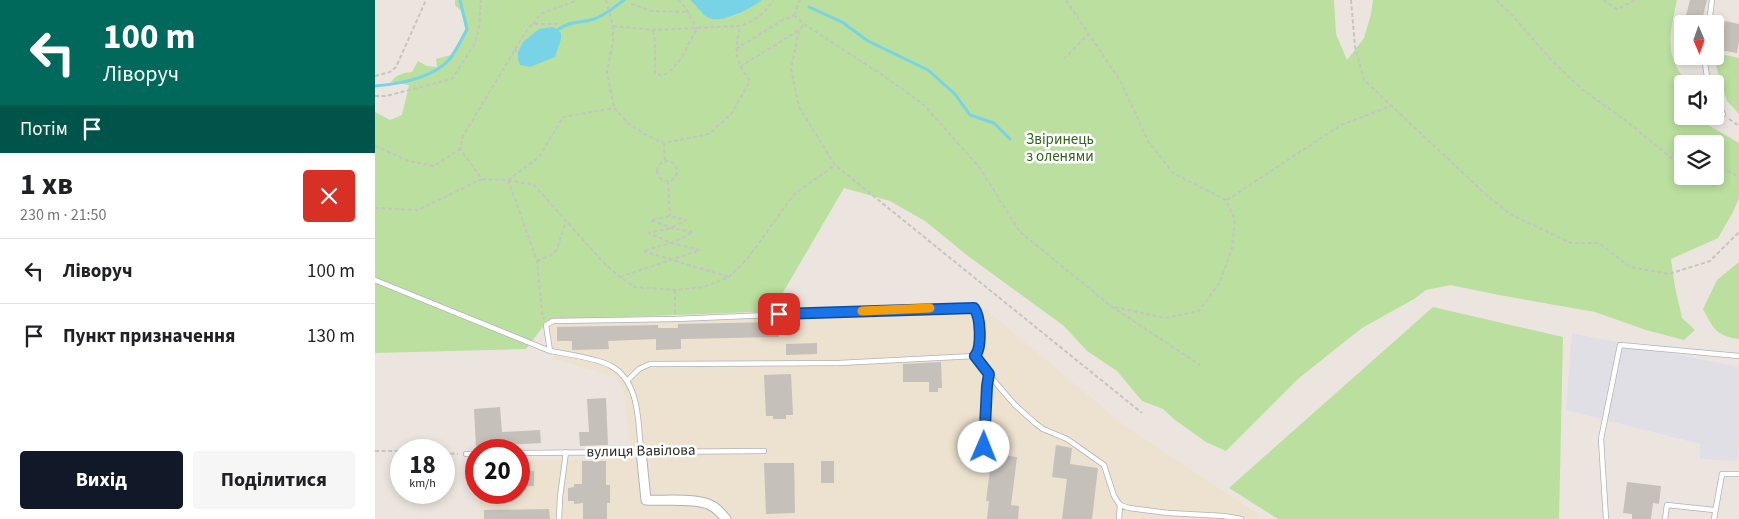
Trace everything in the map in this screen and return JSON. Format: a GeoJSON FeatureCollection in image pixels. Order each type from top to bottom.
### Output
{"type":"FeatureCollection","features":[{"type":"Feature","properties":{"kind":"street"},"geometry":{"type":"LineString","coordinates":[[641,451],[646,500],[708,504],[718,509],[726,519]]}},
{"type":"Feature","properties":{"kind":"lane"},"geometry":{"type":"LineString","coordinates":[[1710,15],[1712,0]]}},
{"type":"Feature","properties":{"kind":"lane"},"geometry":{"type":"LineString","coordinates":[[375,280],[550,351],[610,365],[627,381],[636,408],[641,451]]}},
{"type":"Feature","properties":{"kind":"lane"},"geometry":{"type":"LineString","coordinates":[[550,351],[546,325],[553,321],[675,319],[969,307],[974,308],[978,317],[979,352],[975,356],[839,362],[650,364],[639,368],[627,381]]}},
{"type":"Feature","properties":{"kind":"lane"},"geometry":{"type":"LineString","coordinates":[[1607,519],[1601,439],[1620,345],[1739,356]]}},
{"type":"Feature","properties":{"kind":"lane"},"geometry":{"type":"LineString","coordinates":[[975,356],[1015,405],[1035,423],[1043,429],[1067,439],[1104,465],[1114,496],[1121,505],[1168,514],[1224,516],[1241,519]]}},
{"type":"Feature","properties":{"kind":"lane"},"geometry":{"type":"LineString","coordinates":[[984,447],[989,374]]}},
{"type":"Feature","properties":{"kind":"lane","name":"вулиця Вавілова"},"geometry":{"type":"LineString","coordinates":[[530,453],[764,451]]}},
{"type":"Feature","properties":{"kind":"lane"},"geometry":{"type":"LineString","coordinates":[[559,519],[559,497],[566,452]]}},
{"type":"Feature","properties":{"kind":"lane"},"geometry":{"type":"LineString","coordinates":[[1713,519],[1722,474],[1739,474]]}},
{"type":"Feature","properties":{"kind":"lane"},"geometry":{"type":"LineString","coordinates":[[1119,519],[1121,505]]}},
{"type":"Feature","properties":{"kind":"lane"},"geometry":{"type":"LineString","coordinates":[[1665,519],[1667,505],[1714,510]]}},
{"type":"Feature","properties":{"kind":"path"},"geometry":{"type":"LineString","coordinates":[[375,76],[390,72],[396,67],[426,0]]}},
{"type":"Feature","properties":{"kind":"path"},"geometry":{"type":"LineString","coordinates":[[375,96],[386,96],[452,79],[475,43],[479,27],[481,0]]}},
{"type":"Feature","properties":{"kind":"path"},"geometry":{"type":"LineString","coordinates":[[375,146],[409,161],[434,166],[460,149],[463,136],[528,28],[540,14],[578,0]]}},
{"type":"Feature","properties":{"kind":"path"},"geometry":{"type":"LineString","coordinates":[[678,0],[685,7]]}},
{"type":"Feature","properties":{"kind":"path"},"geometry":{"type":"LineString","coordinates":[[685,0],[687,12],[697,29]]}},
{"type":"Feature","properties":{"kind":"path"},"geometry":{"type":"LineString","coordinates":[[613,26],[653,30],[740,26],[767,10],[773,0]]}},
{"type":"Feature","properties":{"kind":"path"},"geometry":{"type":"LineString","coordinates":[[736,49],[794,15],[800,0]]}},
{"type":"Feature","properties":{"kind":"path"},"geometry":{"type":"LineString","coordinates":[[1066,0],[1121,82],[1148,141],[1173,173],[1226,200],[1235,220],[1232,248],[1220,282],[1199,310],[1165,318],[1111,306]]}},
{"type":"Feature","properties":{"kind":"path"},"geometry":{"type":"LineString","coordinates":[[1351,0],[1355,47],[1364,80],[1481,190],[1510,214],[1571,243],[1599,243],[1630,267],[1669,274],[1709,261],[1739,232]]}},
{"type":"Feature","properties":{"kind":"path"},"geometry":{"type":"LineString","coordinates":[[1496,0],[1513,16],[1552,61],[1583,90],[1674,158]]}},
{"type":"Feature","properties":{"kind":"path"},"geometry":{"type":"LineString","coordinates":[[1603,0],[1617,9],[1637,0]]}},
{"type":"Feature","properties":{"kind":"path"},"geometry":{"type":"LineString","coordinates":[[607,1],[612,18],[613,41],[607,72],[614,108],[629,124],[664,143],[709,134],[733,112],[750,82],[740,67],[736,49],[740,26]]}},
{"type":"Feature","properties":{"kind":"path"},"geometry":{"type":"LineString","coordinates":[[631,4],[651,11],[687,12]]}},
{"type":"Feature","properties":{"kind":"path"},"geometry":{"type":"LineString","coordinates":[[794,15],[804,24],[884,76],[924,105],[979,167],[1020,232],[1111,306],[1200,365]]}},
{"type":"Feature","properties":{"kind":"path"},"geometry":{"type":"LineString","coordinates":[[533,24],[558,24]]}},
{"type":"Feature","properties":{"kind":"path"},"geometry":{"type":"LineString","coordinates":[[740,67],[799,30],[804,24]]}},
{"type":"Feature","properties":{"kind":"path"},"geometry":{"type":"LineString","coordinates":[[653,30],[655,40],[655,73],[661,76],[670,72],[681,58],[697,29]]}},
{"type":"Feature","properties":{"kind":"path"},"geometry":{"type":"LineString","coordinates":[[766,30],[767,34]]}},
{"type":"Feature","properties":{"kind":"path"},"geometry":{"type":"LineString","coordinates":[[799,30],[791,69],[799,107],[835,165],[1142,413]]}},
{"type":"Feature","properties":{"kind":"path"},"geometry":{"type":"LineString","coordinates":[[1064,59],[1089,33]]}},
{"type":"Feature","properties":{"kind":"path"},"geometry":{"type":"LineString","coordinates":[[514,49],[518,52]]}},
{"type":"Feature","properties":{"kind":"path"},"geometry":{"type":"LineString","coordinates":[[1226,200],[1341,125],[1391,106]]}},
{"type":"Feature","properties":{"kind":"path"},"geometry":{"type":"LineString","coordinates":[[508,180],[539,157],[563,118],[614,108]]}},
{"type":"Feature","properties":{"kind":"path"},"geometry":{"type":"LineString","coordinates":[[1724,115],[1739,126]]}},
{"type":"Feature","properties":{"kind":"path"},"geometry":{"type":"LineString","coordinates":[[664,143],[665,161]]}},
{"type":"Feature","properties":{"kind":"path"},"geometry":{"type":"LineString","coordinates":[[460,149],[482,180]]}},
{"type":"Feature","properties":{"kind":"path"},"geometry":{"type":"LineString","coordinates":[[665,161],[673,162],[677,168],[676,176],[673,180],[661,179],[657,171],[659,164],[665,161]]}},
{"type":"Feature","properties":{"kind":"path"},"geometry":{"type":"LineString","coordinates":[[375,208],[418,210],[482,180],[508,180],[534,185],[602,261],[620,277],[635,287],[675,290],[704,287],[729,277],[748,258],[794,194],[835,165]]}},
{"type":"Feature","properties":{"kind":"path"},"geometry":{"type":"LineString","coordinates":[[1724,169],[1739,177]]}},
{"type":"Feature","properties":{"kind":"path"},"geometry":{"type":"LineString","coordinates":[[508,180],[537,261],[542,312],[546,325]]}},
{"type":"Feature","properties":{"kind":"path"},"geometry":{"type":"LineString","coordinates":[[668,181],[670,216]]}},
{"type":"Feature","properties":{"kind":"path"},"geometry":{"type":"LineString","coordinates":[[620,277],[669,260],[700,250],[671,244],[649,233],[671,228],[686,220],[670,216],[651,220],[671,228],[693,232],[671,244],[643,251],[669,260],[729,277]]}},
{"type":"Feature","properties":{"kind":"path"},"geometry":{"type":"LineString","coordinates":[[537,261],[557,250],[566,220]]}},
{"type":"Feature","properties":{"kind":"path"},"geometry":{"type":"LineString","coordinates":[[675,290],[675,319]]}},
{"type":"Feature","properties":{"kind":"path"},"geometry":{"type":"LineString","coordinates":[[375,451],[390,451]]}},
{"type":"Feature","properties":{"kind":"shaded area"},"geometry":{"type":"Polygon","coordinates":[[[978,303],[1124,425],[1258,514],[1258,519],[480,519],[479,504],[530,504],[530,460],[632,459],[624,393],[616,377],[554,359],[550,321],[978,303]]]}},
{"type":"Feature","properties":{"kind":"shaded area"},"geometry":{"type":"Polygon","coordinates":[[[1572,333],[1739,367],[1739,442],[1737,461],[1700,459],[1700,444],[1566,410],[1572,333]]]}},
{"type":"Feature","properties":{"kind":"green space","name":"Звіринець з оленями"},"geometry":{"type":"Polygon","coordinates":[[[455,0],[690,0],[696,4],[701,13],[726,18],[736,15],[762,0],[1334,0],[1336,34],[1347,60],[1364,38],[1373,0],[1677,0],[1672,24],[1671,52],[1674,65],[1681,75],[1674,75],[1674,125],[1708,125],[1739,143],[1739,198],[1718,238],[1671,259],[1682,318],[1695,330],[1684,340],[1646,330],[1595,312],[1450,285],[1426,290],[1414,299],[1362,328],[1299,378],[1226,451],[1206,442],[1163,409],[1142,401],[1117,371],[1087,351],[1064,326],[968,256],[925,221],[890,201],[844,188],[771,313],[752,312],[548,320],[526,349],[375,353],[375,112],[390,120],[402,115],[409,85],[391,82],[400,74],[412,72],[418,61],[427,66],[437,67],[436,59],[451,55],[466,32],[461,11],[455,5],[455,0]]]}},
{"type":"Feature","properties":{"kind":"green space"},"geometry":{"type":"Polygon","coordinates":[[[1724,55],[1739,58],[1739,114],[1727,101],[1724,92],[1724,75],[1718,75],[1716,65],[1724,65],[1724,55]]]}},
{"type":"Feature","properties":{"kind":"green space"},"geometry":{"type":"Polygon","coordinates":[[[1739,262],[1739,339],[1725,336],[1716,330],[1703,309],[1717,280],[1739,262]]]}},
{"type":"Feature","properties":{"kind":"green space"},"geometry":{"type":"Polygon","coordinates":[[[1433,307],[1563,337],[1559,519],[1278,519],[1229,488],[1433,307]]]}},
{"type":"Feature","properties":{"kind":"water"},"geometry":{"type":"Polygon","coordinates":[[[690,0],[762,0],[735,15],[727,18],[713,19],[702,13],[690,0]]]}},
{"type":"Feature","properties":{"kind":"water"},"geometry":{"type":"Polygon","coordinates":[[[553,27],[561,33],[555,57],[530,67],[520,65],[518,52],[523,42],[539,29],[553,27]]]}},
{"type":"Feature","properties":{"kind":"building"},"geometry":{"type":"Polygon","coordinates":[[[1690,0],[1707,0],[1703,15],[1686,15],[1690,0]]]}},
{"type":"Feature","properties":{"kind":"building"},"geometry":{"type":"Polygon","coordinates":[[[1725,21],[1739,24],[1737,53],[1724,51],[1725,21]]]}},
{"type":"Feature","properties":{"kind":"building"},"geometry":{"type":"Polygon","coordinates":[[[779,322],[779,337],[681,339],[681,349],[656,350],[656,339],[608,341],[609,349],[572,350],[572,341],[557,341],[557,327],[658,325],[658,328],[678,328],[678,324],[779,322]]]}},
{"type":"Feature","properties":{"kind":"building"},"geometry":{"type":"Polygon","coordinates":[[[817,343],[817,354],[786,355],[786,344],[817,343]]]}},
{"type":"Feature","properties":{"kind":"building"},"geometry":{"type":"Polygon","coordinates":[[[941,362],[942,388],[938,388],[938,392],[929,392],[929,382],[903,382],[903,364],[941,362]]]}},
{"type":"Feature","properties":{"kind":"building"},"geometry":{"type":"Polygon","coordinates":[[[791,374],[793,415],[786,415],[786,419],[773,419],[773,416],[766,416],[764,375],[791,374]]]}},
{"type":"Feature","properties":{"kind":"building"},"geometry":{"type":"Polygon","coordinates":[[[606,398],[608,445],[580,446],[579,432],[589,432],[587,399],[606,398]]]}},
{"type":"Feature","properties":{"kind":"building"},"geometry":{"type":"Polygon","coordinates":[[[500,407],[502,432],[540,430],[541,443],[530,444],[530,439],[476,439],[474,409],[500,407]]]}},
{"type":"Feature","properties":{"kind":"building"},"geometry":{"type":"Polygon","coordinates":[[[1056,445],[1072,448],[1070,464],[1098,468],[1092,519],[1062,519],[1067,479],[1052,477],[1056,445]]]}},
{"type":"Feature","properties":{"kind":"building"},"geometry":{"type":"Polygon","coordinates":[[[992,454],[1017,457],[1011,505],[1019,506],[1018,519],[987,519],[989,501],[986,501],[992,454]]]}},
{"type":"Feature","properties":{"kind":"building"},"geometry":{"type":"Polygon","coordinates":[[[582,461],[606,461],[606,485],[610,485],[610,503],[607,503],[607,519],[583,519],[583,503],[574,504],[574,501],[568,501],[568,488],[574,487],[574,484],[582,484],[582,461]]]}},
{"type":"Feature","properties":{"kind":"building"},"geometry":{"type":"Polygon","coordinates":[[[821,461],[834,461],[834,483],[821,483],[821,461]]]}},
{"type":"Feature","properties":{"kind":"building"},"geometry":{"type":"Polygon","coordinates":[[[764,463],[794,463],[795,513],[766,514],[764,463]]]}},
{"type":"Feature","properties":{"kind":"building"},"geometry":{"type":"Polygon","coordinates":[[[530,471],[534,471],[534,486],[530,486],[530,471]]]}},
{"type":"Feature","properties":{"kind":"building"},"geometry":{"type":"Polygon","coordinates":[[[1627,482],[1661,486],[1659,504],[1653,503],[1651,519],[1632,519],[1632,514],[1623,513],[1627,482]]]}},
{"type":"Feature","properties":{"kind":"building"},"geometry":{"type":"Polygon","coordinates":[[[549,509],[550,519],[484,519],[484,510],[549,509]]]}},
{"type":"Feature","properties":{"kind":"waterway"},"geometry":{"type":"LineString","coordinates":[[375,86],[404,82],[424,76],[449,60],[467,29],[460,0]]}},
{"type":"Feature","properties":{"kind":"waterway"},"geometry":{"type":"LineString","coordinates":[[556,31],[570,24],[598,18],[624,0]]}},
{"type":"Feature","properties":{"kind":"waterway"},"geometry":{"type":"LineString","coordinates":[[809,7],[842,22],[868,41],[928,70],[955,94],[970,115],[994,123],[1010,139]]}},
{"type":"Feature","properties":{"kind":"slow traffic"},"geometry":{"type":"LineString","coordinates":[[862,311],[930,308]]}},
{"type":"Feature","properties":{"kind":"route"},"geometry":{"type":"LineString","coordinates":[[779,314],[974,308],[977,311],[979,326],[979,352],[975,356],[989,374],[984,447]]}}]}
